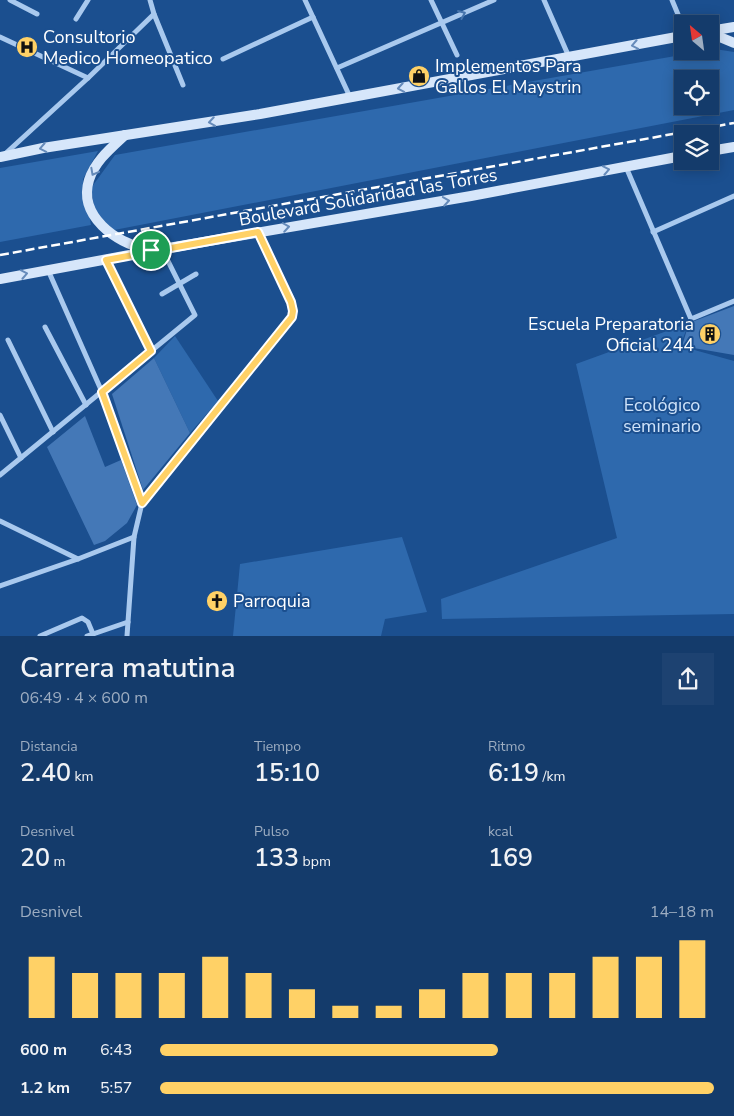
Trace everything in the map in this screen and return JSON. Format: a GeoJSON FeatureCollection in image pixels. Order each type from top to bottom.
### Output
{"type":"FeatureCollection","features":[{"type":"Feature","properties":{"kind":"main road"},"geometry":{"type":"LineString","coordinates":[[719,30],[734,27]]}},
{"type":"Feature","properties":{"kind":"main road"},"geometry":{"type":"LineString","coordinates":[[719,36],[734,43]]}},
{"type":"Feature","properties":{"kind":"main road"},"geometry":{"type":"LineString","coordinates":[[1,157],[43,148],[260,114],[674,38]]}},
{"type":"Feature","properties":{"kind":"main road"},"geometry":{"type":"LineString","coordinates":[[125,135],[106,154],[92,174],[88,189],[90,205],[97,219],[113,235],[127,244],[151,250]]}},
{"type":"Feature","properties":{"kind":"main road"},"geometry":{"type":"LineString","coordinates":[[719,148],[734,140]]}},
{"type":"Feature","properties":{"kind":"main road"},"geometry":{"type":"LineString","coordinates":[[719,150],[734,147]]}},
{"type":"Feature","properties":{"kind":"main road","name":"Boulevard Solidaridad las Torres"},"geometry":{"type":"LineString","coordinates":[[0,279],[151,250],[471,196],[674,157]]}},
{"type":"Feature","properties":{"kind":"street"},"geometry":{"type":"LineString","coordinates":[[10,0],[37,14]]}},
{"type":"Feature","properties":{"kind":"street"},"geometry":{"type":"LineString","coordinates":[[76,19],[88,0]]}},
{"type":"Feature","properties":{"kind":"street"},"geometry":{"type":"LineString","coordinates":[[150,0],[183,85]]}},
{"type":"Feature","properties":{"kind":"street"},"geometry":{"type":"LineString","coordinates":[[305,0],[350,97]]}},
{"type":"Feature","properties":{"kind":"street"},"geometry":{"type":"LineString","coordinates":[[431,0],[457,55]]}},
{"type":"Feature","properties":{"kind":"street"},"geometry":{"type":"LineString","coordinates":[[337,68],[494,0]]}},
{"type":"Feature","properties":{"kind":"street"},"geometry":{"type":"LineString","coordinates":[[544,0],[569,58]]}},
{"type":"Feature","properties":{"kind":"street"},"geometry":{"type":"LineString","coordinates":[[672,0],[678,15]]}},
{"type":"Feature","properties":{"kind":"street"},"geometry":{"type":"LineString","coordinates":[[1,157],[88,78],[154,14]]}},
{"type":"Feature","properties":{"kind":"street"},"geometry":{"type":"LineString","coordinates":[[223,59],[313,17]]}},
{"type":"Feature","properties":{"kind":"street"},"geometry":{"type":"LineString","coordinates":[[0,37],[88,78]]}},
{"type":"Feature","properties":{"kind":"street"},"geometry":{"type":"LineString","coordinates":[[625,166],[691,319],[734,301]]}},
{"type":"Feature","properties":{"kind":"street"},"geometry":{"type":"LineString","coordinates":[[654,232],[734,196]]}},
{"type":"Feature","properties":{"kind":"street"},"geometry":{"type":"LineString","coordinates":[[127,636],[134,536],[142,503],[292,317],[291,302],[258,232]]}},
{"type":"Feature","properties":{"kind":"street"},"geometry":{"type":"LineString","coordinates":[[0,475],[194,316],[194,312],[162,249]]}},
{"type":"Feature","properties":{"kind":"street"},"geometry":{"type":"LineString","coordinates":[[106,260],[151,351]]}},
{"type":"Feature","properties":{"kind":"street"},"geometry":{"type":"LineString","coordinates":[[48,270],[102,392],[142,503]]}},
{"type":"Feature","properties":{"kind":"street"},"geometry":{"type":"LineString","coordinates":[[162,294],[196,274]]}},
{"type":"Feature","properties":{"kind":"street"},"geometry":{"type":"LineString","coordinates":[[45,327],[86,405]]}},
{"type":"Feature","properties":{"kind":"street"},"geometry":{"type":"LineString","coordinates":[[8,340],[53,432]]}},
{"type":"Feature","properties":{"kind":"street"},"geometry":{"type":"LineString","coordinates":[[0,415],[21,458]]}},
{"type":"Feature","properties":{"kind":"street"},"geometry":{"type":"LineString","coordinates":[[0,522],[78,559]]}},
{"type":"Feature","properties":{"kind":"street"},"geometry":{"type":"LineString","coordinates":[[0,586],[78,559],[134,536]]}},
{"type":"Feature","properties":{"kind":"street"},"geometry":{"type":"LineString","coordinates":[[40,636],[82,618],[88,622],[90,635],[128,622]]}},
{"type":"Feature","properties":{"kind":"green space"},"geometry":{"type":"Polygon","coordinates":[[[719,50],[734,52],[734,110],[719,113],[719,70],[674,70],[674,115],[708,115],[109,231],[95,212],[91,188],[115,155],[674,56],[674,60],[719,60],[719,50]]]}},
{"type":"Feature","properties":{"kind":"green space"},"geometry":{"type":"Polygon","coordinates":[[[98,151],[83,179],[91,225],[0,242],[0,168],[98,151]]]}},
{"type":"Feature","properties":{"kind":"green space","name":"Ecológico seminario"},"geometry":{"type":"Polygon","coordinates":[[[689,323],[680,346],[734,361],[734,614],[442,619],[441,599],[617,538],[576,364],[689,323]]]}},
{"type":"Feature","properties":{"kind":"green space"},"geometry":{"type":"Polygon","coordinates":[[[175,336],[218,401],[190,433],[154,358],[175,336]]]}},
{"type":"Feature","properties":{"kind":"green space"},"geometry":{"type":"Polygon","coordinates":[[[402,537],[427,612],[385,619],[381,636],[233,636],[240,564],[402,537]]]}},
{"type":"Feature","properties":{"kind":"building","name":"Escuela Preparatoria Oficial 244"},"geometry":{"type":"Polygon","coordinates":[[[734,306],[734,355],[682,346],[689,323],[734,306]]]}},
{"type":"Feature","properties":{"kind":"building"},"geometry":{"type":"Polygon","coordinates":[[[154,358],[190,433],[143,490],[112,394],[154,358]]]}},
{"type":"Feature","properties":{"kind":"building"},"geometry":{"type":"Polygon","coordinates":[[[85,416],[105,467],[121,460],[137,505],[127,523],[105,541],[94,545],[47,447],[85,416]]]}},
{"type":"Feature","properties":{"kind":"railway"},"geometry":{"type":"LineString","coordinates":[[0,255],[734,123]]}},
{"type":"Feature","properties":{"kind":"place","name":"Consultorio Medico Homeopatico"},"geometry":{"type":"Point","coordinates":[27,47]}},
{"type":"Feature","properties":{"kind":"place","name":"Implementos Para Gallos El Maystrin"},"geometry":{"type":"Point","coordinates":[419,76]}},
{"type":"Feature","properties":{"kind":"place","name":"Escuela Preparatoria Oficial 244"},"geometry":{"type":"Point","coordinates":[710,334]}},
{"type":"Feature","properties":{"kind":"place","name":"Parroquia"},"geometry":{"type":"Point","coordinates":[217,601]}},
{"type":"Feature","properties":{"kind":"route"},"geometry":{"type":"LineString","coordinates":[[258,232],[291,302],[293,311],[289,323],[142,503],[102,392],[151,351],[106,260],[151,250],[258,232]]}}]}
